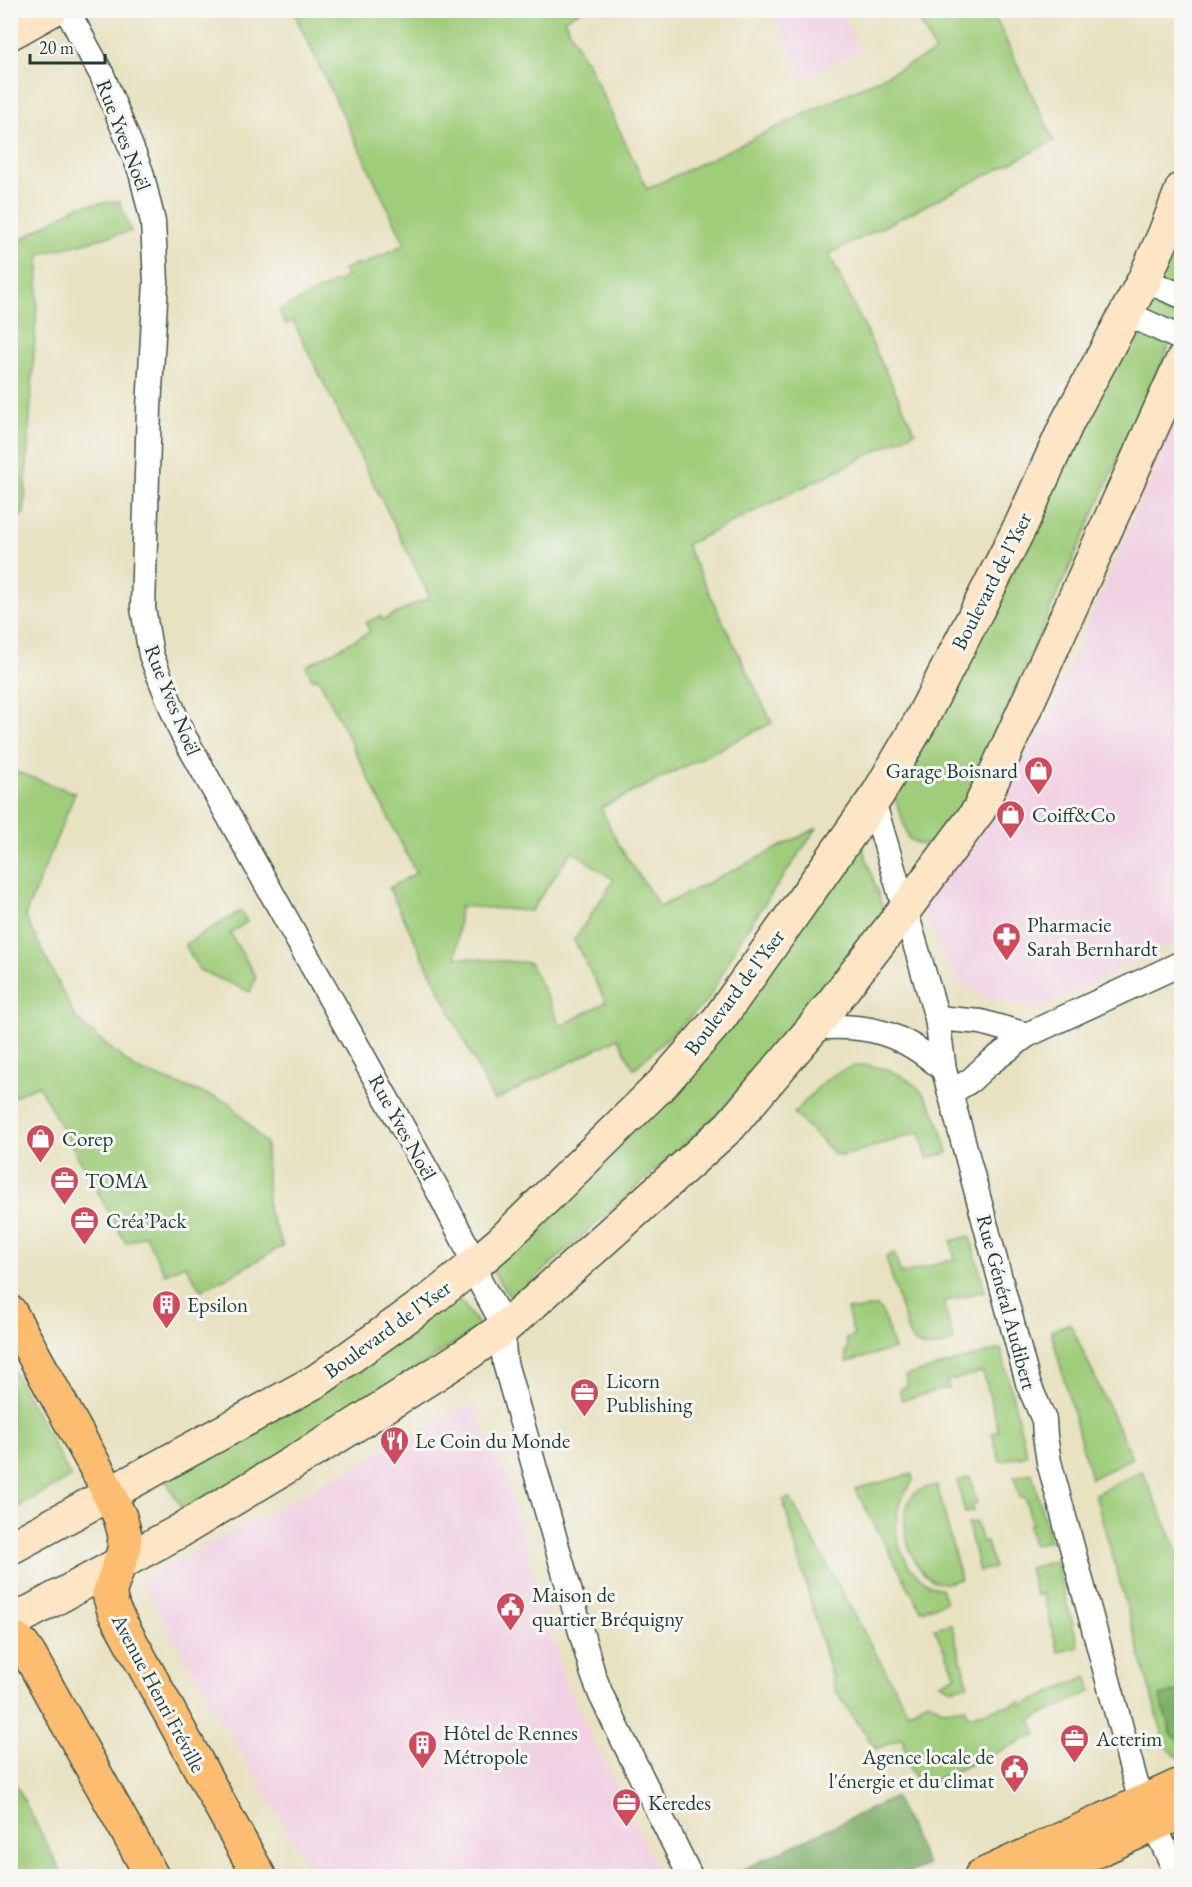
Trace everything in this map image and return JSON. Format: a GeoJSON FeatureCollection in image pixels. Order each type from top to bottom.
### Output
{"type":"FeatureCollection","features":[{"type":"Feature","properties":{"kind":"main road"},"geometry":{"type":"LineString","coordinates":[[10,33],[51,10]]}},
{"type":"Feature","properties":{"kind":"main road","name":"Boulevard de l'Yser"},"geometry":{"type":"LineString","coordinates":[[10,1548],[318,1380],[434,1297],[474,1265],[663,1083],[712,1026],[873,801],[920,722],[1022,523],[1068,421],[1144,280],[1182,189]]}},
{"type":"Feature","properties":{"kind":"main road"},"geometry":{"type":"LineString","coordinates":[[10,1623],[178,1532],[341,1434],[467,1354],[506,1327],[730,1126],[813,1028],[906,909],[979,810],[1182,361]]}},
{"type":"Feature","properties":{"kind":"main road","name":"Avenue Henri Fréville"},"geometry":{"type":"LineString","coordinates":[[10,1312],[110,1494],[125,1535],[124,1550],[109,1594],[114,1611],[258,1876]]}},
{"type":"Feature","properties":{"kind":"main road"},"geometry":{"type":"LineString","coordinates":[[10,1637],[21,1643],[30,1656],[152,1876]]}},
{"type":"Feature","properties":{"kind":"main road"},"geometry":{"type":"LineString","coordinates":[[1041,1876],[1159,1813],[1182,1784]]}},
{"type":"Feature","properties":{"kind":"main road"},"geometry":{"type":"LineString","coordinates":[[981,1876],[1159,1813]]}},
{"type":"Feature","properties":{"kind":"street","name":"Rue Yves Noël"},"geometry":{"type":"LineString","coordinates":[[67,10],[102,75],[141,172],[153,222],[156,282],[149,408],[143,608],[151,655],[181,731],[392,1106],[441,1196],[480,1282],[506,1327]]}},
{"type":"Feature","properties":{"kind":"street"},"geometry":{"type":"LineString","coordinates":[[1144,280],[1182,296]]}},
{"type":"Feature","properties":{"kind":"street"},"geometry":{"type":"LineString","coordinates":[[1126,313],[1182,339]]}},
{"type":"Feature","properties":{"kind":"street","name":"Rue Général Audibert"},"geometry":{"type":"LineString","coordinates":[[873,801],[937,1018],[947,1082],[1028,1383],[1044,1420],[1049,1462],[1105,1670],[1159,1813],[1178,1876]]}},
{"type":"Feature","properties":{"kind":"street"},"geometry":{"type":"LineString","coordinates":[[813,1028],[835,1026],[882,1031],[909,1043],[928,1055],[947,1082],[971,1080],[1027,1035],[1182,963]]}},
{"type":"Feature","properties":{"kind":"street"},"geometry":{"type":"LineString","coordinates":[[937,1018],[981,1022],[1027,1035]]}},
{"type":"Feature","properties":{"kind":"street"},"geometry":{"type":"LineString","coordinates":[[506,1327],[503,1345],[505,1363],[593,1674],[601,1695],[690,1876]]}},
{"type":"Feature","properties":{"kind":"shaded area"},"geometry":{"type":"Polygon","coordinates":[[[771,11],[841,11],[860,51],[803,78],[771,11]]]}},
{"type":"Feature","properties":{"kind":"shaded area"},"geometry":{"type":"Polygon","coordinates":[[[1181,407],[1181,939],[1036,1010],[982,995],[955,980],[922,908],[977,838],[1052,708],[1181,407]]]}},
{"type":"Feature","properties":{"kind":"shaded area"},"geometry":{"type":"Polygon","coordinates":[[[472,1404],[506,1476],[565,1683],[660,1876],[314,1876],[140,1581],[472,1404]]]}},
{"type":"Feature","properties":{"kind":"green space"},"geometry":{"type":"Polygon","coordinates":[[[293,11],[581,11],[564,19],[584,60],[586,59],[647,189],[935,52],[915,11],[992,11],[1054,141],[829,254],[915,432],[686,545],[772,723],[601,808],[618,844],[660,907],[817,828],[743,935],[707,1001],[634,1069],[618,1038],[494,1101],[389,888],[416,873],[318,677],[313,680],[306,666],[370,632],[366,623],[380,616],[383,620],[430,597],[293,321],[286,324],[279,310],[346,277],[343,270],[357,263],[360,266],[405,244],[293,11]],[[572,851],[531,911],[460,906],[456,957],[530,963],[561,1026],[606,1002],[574,940],[614,880],[572,851]]]}},
{"type":"Feature","properties":{"kind":"green space"},"geometry":{"type":"Polygon","coordinates":[[[119,201],[131,231],[40,254],[24,513],[11,525],[11,250],[20,240],[78,206],[119,201]]]}},
{"type":"Feature","properties":{"kind":"green space"},"geometry":{"type":"Polygon","coordinates":[[[1181,218],[1181,320],[964,801],[935,843],[921,845],[909,839],[893,793],[1181,218]]]}},
{"type":"Feature","properties":{"kind":"green space"},"geometry":{"type":"Polygon","coordinates":[[[11,770],[75,793],[25,916],[76,1019],[134,1068],[230,1103],[266,1144],[268,1210],[283,1246],[201,1290],[185,1265],[165,1274],[145,1235],[126,1243],[38,1085],[11,1098],[11,770]]]}},
{"type":"Feature","properties":{"kind":"green space"},"geometry":{"type":"Polygon","coordinates":[[[859,836],[884,912],[805,1014],[718,1114],[522,1290],[510,1297],[489,1266],[859,836]]]}},
{"type":"Feature","properties":{"kind":"green space"},"geometry":{"type":"Polygon","coordinates":[[[241,911],[247,922],[230,933],[256,977],[250,992],[199,970],[185,944],[241,911]]]}},
{"type":"Feature","properties":{"kind":"green space"},"geometry":{"type":"Polygon","coordinates":[[[862,1065],[881,1068],[897,1074],[921,1092],[937,1118],[948,1153],[927,1158],[920,1132],[840,1156],[833,1153],[794,1113],[816,1089],[832,1076],[851,1067],[862,1065]]]}},
{"type":"Feature","properties":{"kind":"green space"},"geometry":{"type":"Polygon","coordinates":[[[970,1236],[985,1291],[943,1302],[954,1342],[935,1347],[918,1345],[909,1335],[886,1257],[894,1253],[901,1274],[955,1259],[951,1241],[970,1236]]]}},
{"type":"Feature","properties":{"kind":"green space"},"geometry":{"type":"Polygon","coordinates":[[[455,1293],[480,1327],[188,1518],[163,1476],[455,1293]]]}},
{"type":"Feature","properties":{"kind":"green space"},"geometry":{"type":"Polygon","coordinates":[[[878,1307],[883,1314],[894,1349],[847,1362],[846,1339],[854,1336],[847,1309],[858,1310],[878,1307]]]}},
{"type":"Feature","properties":{"kind":"green space"},"geometry":{"type":"Polygon","coordinates":[[[1070,1323],[1132,1458],[1091,1479],[1051,1331],[1070,1323]]]}},
{"type":"Feature","properties":{"kind":"green space"},"geometry":{"type":"Polygon","coordinates":[[[1001,1349],[1027,1455],[1000,1461],[992,1433],[999,1431],[983,1372],[947,1381],[949,1388],[902,1400],[899,1389],[908,1386],[905,1376],[1001,1349]]]}},
{"type":"Feature","properties":{"kind":"green space"},"geometry":{"type":"Polygon","coordinates":[[[11,1367],[71,1477],[10,1511],[11,1367]]]}},
{"type":"Feature","properties":{"kind":"green space"},"geometry":{"type":"Polygon","coordinates":[[[1142,1471],[1181,1559],[1181,1759],[1166,1747],[1095,1494],[1142,1471]]]}},
{"type":"Feature","properties":{"kind":"green space"},"geometry":{"type":"Polygon","coordinates":[[[1032,1473],[1050,1541],[1033,1545],[1028,1525],[1032,1524],[1025,1497],[1020,1498],[1014,1477],[1032,1473]]]}},
{"type":"Feature","properties":{"kind":"green space"},"geometry":{"type":"Polygon","coordinates":[[[912,1474],[913,1481],[902,1498],[896,1517],[898,1543],[910,1566],[929,1584],[941,1589],[946,1602],[921,1610],[855,1489],[912,1474]]]}},
{"type":"Feature","properties":{"kind":"green space"},"geometry":{"type":"Polygon","coordinates":[[[970,1477],[977,1503],[972,1505],[973,1511],[965,1513],[957,1481],[970,1477]]]}},
{"type":"Feature","properties":{"kind":"green space"},"geometry":{"type":"Polygon","coordinates":[[[937,1485],[961,1579],[945,1583],[932,1580],[923,1572],[915,1560],[905,1531],[908,1503],[915,1493],[937,1485]]]}},
{"type":"Feature","properties":{"kind":"green space"},"geometry":{"type":"Polygon","coordinates":[[[790,1498],[908,1712],[928,1701],[944,1710],[965,1707],[968,1716],[1021,1702],[1022,1706],[1087,1676],[1092,1691],[1031,1720],[1037,1734],[920,1787],[905,1760],[908,1758],[902,1738],[876,1749],[835,1690],[783,1500],[790,1498]]]}},
{"type":"Feature","properties":{"kind":"green space"},"geometry":{"type":"Polygon","coordinates":[[[976,1522],[982,1543],[987,1542],[994,1568],[979,1571],[968,1524],[976,1522]]]}},
{"type":"Feature","properties":{"kind":"green space"},"geometry":{"type":"Polygon","coordinates":[[[1055,1561],[1079,1647],[1058,1652],[1043,1594],[1036,1596],[1029,1568],[1055,1561]]]}},
{"type":"Feature","properties":{"kind":"green space"},"geometry":{"type":"Polygon","coordinates":[[[951,1624],[968,1685],[951,1689],[940,1683],[956,1675],[934,1628],[951,1624]]]}},
{"type":"Feature","properties":{"kind":"green space"},"geometry":{"type":"Polygon","coordinates":[[[1181,1690],[1182,1740],[1179,1741],[1171,1733],[1160,1696],[1181,1690]]]}},
{"type":"Feature","properties":{"kind":"green space"},"geometry":{"type":"Polygon","coordinates":[[[10,1774],[14,1781],[63,1876],[11,1876],[10,1774]]]}},
{"type":"Feature","properties":{"kind":"green space"},"geometry":{"type":"Polygon","coordinates":[[[895,1797],[927,1865],[902,1876],[729,1876],[895,1797]]]}},
{"type":"Feature","properties":{"kind":"place","name":"Garage Boisnard"},"geometry":{"type":"Point","coordinates":[1039,796]}},
{"type":"Feature","properties":{"kind":"place","name":"Coiff&Co"},"geometry":{"type":"Point","coordinates":[1011,840]}},
{"type":"Feature","properties":{"kind":"place","name":"Pharmacie Sarah Bernhardt"},"geometry":{"type":"Point","coordinates":[1006,962]}},
{"type":"Feature","properties":{"kind":"place","name":"Corep"},"geometry":{"type":"Point","coordinates":[41,1164]}},
{"type":"Feature","properties":{"kind":"place","name":"TOMA"},"geometry":{"type":"Point","coordinates":[64,1206]}},
{"type":"Feature","properties":{"kind":"place","name":"Créa’Pack"},"geometry":{"type":"Point","coordinates":[85,1246]}},
{"type":"Feature","properties":{"kind":"place","name":"Epsilon"},"geometry":{"type":"Point","coordinates":[166,1330]}},
{"type":"Feature","properties":{"kind":"place","name":"Licorn Publishing"},"geometry":{"type":"Point","coordinates":[585,1418]}},
{"type":"Feature","properties":{"kind":"place","name":"Le Coin du Monde"},"geometry":{"type":"Point","coordinates":[394,1466]}},
{"type":"Feature","properties":{"kind":"place","name":"Maison de quartier Bréquigny"},"geometry":{"type":"Point","coordinates":[511,1632]}},
{"type":"Feature","properties":{"kind":"place","name":"Acterim"},"geometry":{"type":"Point","coordinates":[1075,1764]}},
{"type":"Feature","properties":{"kind":"place","name":"Hôtel de Rennes Métropole"},"geometry":{"type":"Point","coordinates":[422,1770]}},
{"type":"Feature","properties":{"kind":"place","name":"Agence locale de l'énergie et du climat"},"geometry":{"type":"Point","coordinates":[1015,1794]}},
{"type":"Feature","properties":{"kind":"place","name":"Keredes"},"geometry":{"type":"Point","coordinates":[627,1828]}}]}
